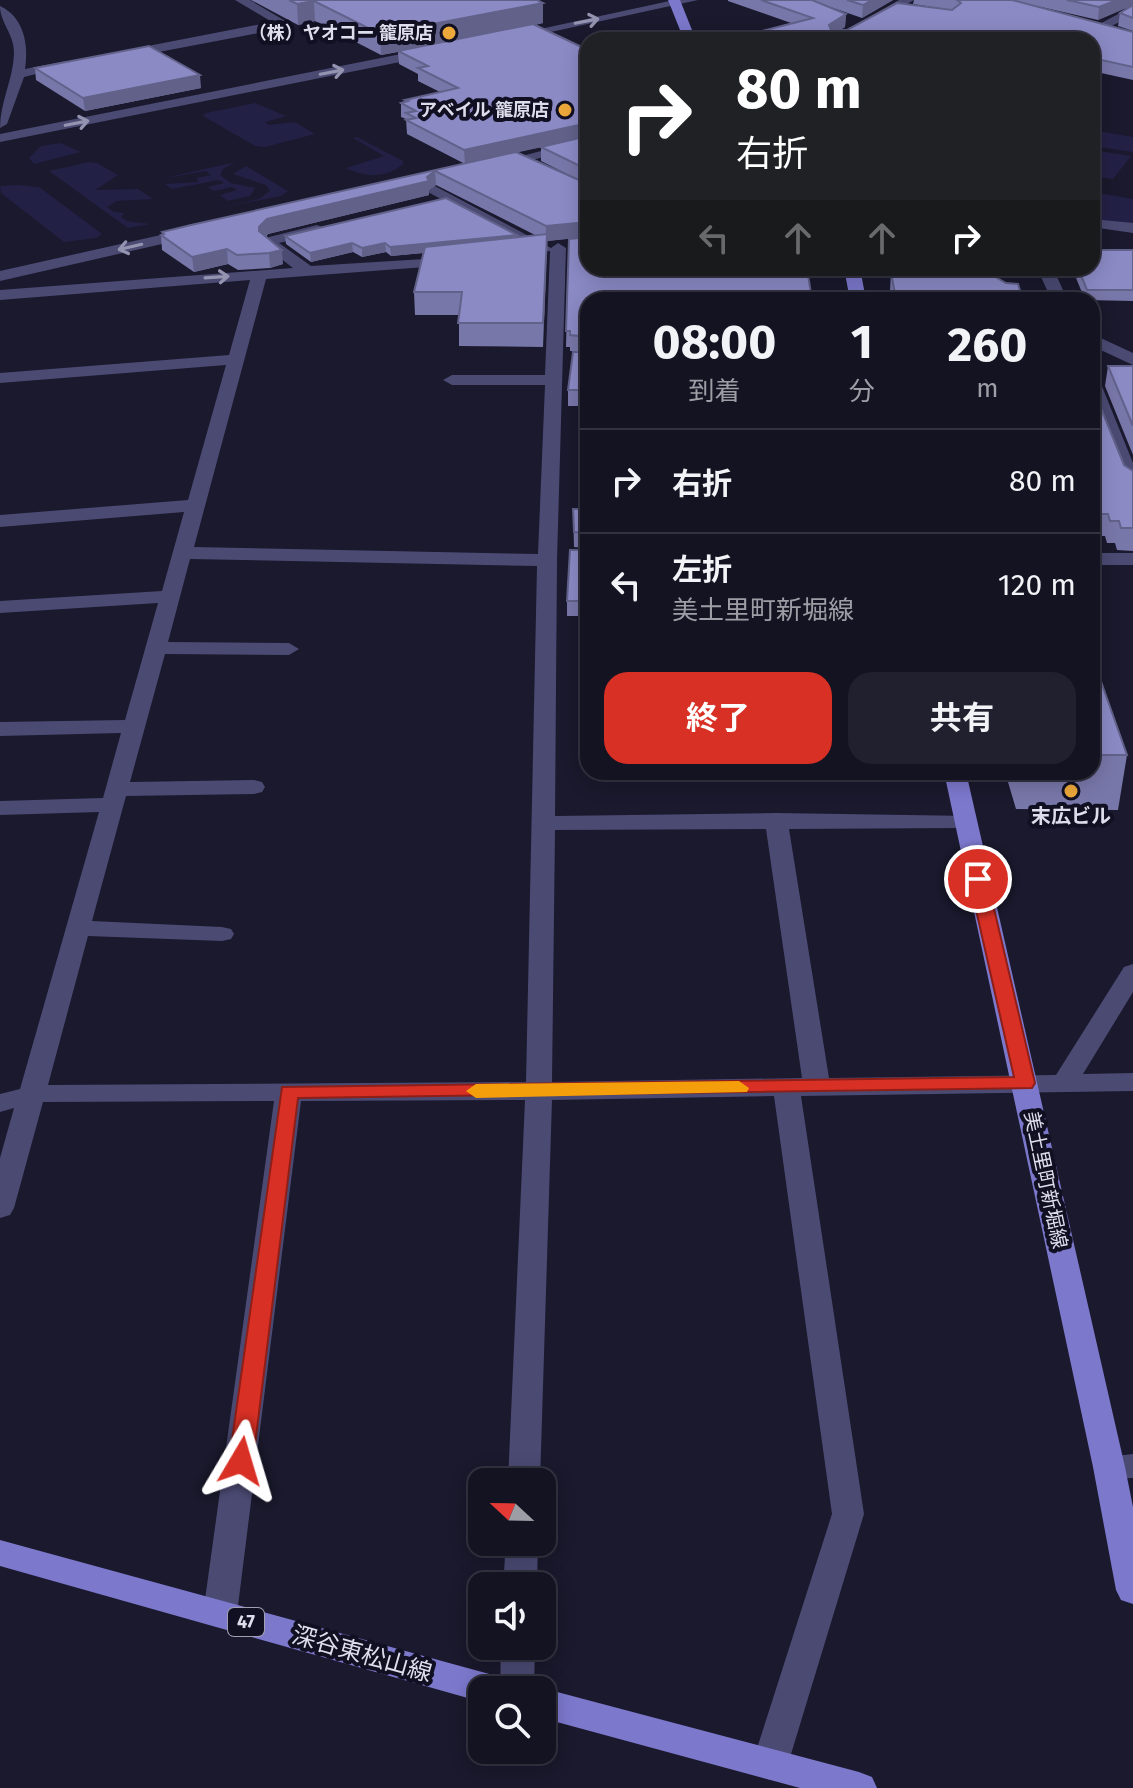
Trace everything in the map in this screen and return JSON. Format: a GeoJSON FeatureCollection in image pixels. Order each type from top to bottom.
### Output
{"type":"FeatureCollection","features":[{"type":"Feature","properties":{"kind":"main road"},"geometry":{"type":"LineString","coordinates":[[675,2],[687,32]]}},
{"type":"Feature","properties":{"kind":"main road","name":"美土里町新堀線"},"geometry":{"type":"LineString","coordinates":[[956,780],[1025,1083],[1121,1466],[1133,1590]]}},
{"type":"Feature","properties":{"kind":"main road","name":"深谷東松山線"},"geometry":{"type":"LineString","coordinates":[[0,1553],[468,1683]]}},
{"type":"Feature","properties":{"kind":"main road"},"geometry":{"type":"LineString","coordinates":[[556,1707],[859,1788]]}},
{"type":"Feature","properties":{"kind":"street"},"geometry":{"type":"LineString","coordinates":[[108,57],[275,26],[281,22],[241,0]]}},
{"type":"Feature","properties":{"kind":"street"},"geometry":{"type":"LineString","coordinates":[[507,37],[692,0]]}},
{"type":"Feature","properties":{"kind":"street"},"geometry":{"type":"LineString","coordinates":[[850,32],[908,0]]}},
{"type":"Feature","properties":{"kind":"street"},"geometry":{"type":"LineString","coordinates":[[891,8],[921,12]]}},
{"type":"Feature","properties":{"kind":"street"},"geometry":{"type":"LineString","coordinates":[[0,10],[17,28],[22,40],[17,74],[0,124]]}},
{"type":"Feature","properties":{"kind":"street"},"geometry":{"type":"LineString","coordinates":[[1100,27],[1133,10]]}},
{"type":"Feature","properties":{"kind":"street"},"geometry":{"type":"LineString","coordinates":[[848,20],[862,25]]}},
{"type":"Feature","properties":{"kind":"street"},"geometry":{"type":"LineString","coordinates":[[1086,24],[1116,34]]}},
{"type":"Feature","properties":{"kind":"street"},"geometry":{"type":"LineString","coordinates":[[0,138],[445,49]]}},
{"type":"Feature","properties":{"kind":"street"},"geometry":{"type":"LineString","coordinates":[[17,74],[78,63]]}},
{"type":"Feature","properties":{"kind":"street"},"geometry":{"type":"LineString","coordinates":[[474,169],[580,145]]}},
{"type":"Feature","properties":{"kind":"street"},"geometry":{"type":"LineString","coordinates":[[519,159],[547,173]]}},
{"type":"Feature","properties":{"kind":"street"},"geometry":{"type":"LineString","coordinates":[[446,175],[411,183],[557,248]]}},
{"type":"Feature","properties":{"kind":"street"},"geometry":{"type":"LineString","coordinates":[[420,205],[449,198]]}},
{"type":"Feature","properties":{"kind":"street"},"geometry":{"type":"LineString","coordinates":[[1100,224],[1133,228]]}},
{"type":"Feature","properties":{"kind":"street"},"geometry":{"type":"LineString","coordinates":[[309,272],[270,244],[274,240],[332,226]]}},
{"type":"Feature","properties":{"kind":"street"},"geometry":{"type":"LineString","coordinates":[[0,276],[202,231]]}},
{"type":"Feature","properties":{"kind":"street"},"geometry":{"type":"LineString","coordinates":[[513,253],[557,248]]}},
{"type":"Feature","properties":{"kind":"street"},"geometry":{"type":"LineString","coordinates":[[525,1468],[539,1091],[557,248]]}},
{"type":"Feature","properties":{"kind":"street"},"geometry":{"type":"LineString","coordinates":[[0,295],[471,258]]}},
{"type":"Feature","properties":{"kind":"street"},"geometry":{"type":"LineString","coordinates":[[0,1208],[260,274]]}},
{"type":"Feature","properties":{"kind":"street"},"geometry":{"type":"LineString","coordinates":[[1100,346],[1133,360]]}},
{"type":"Feature","properties":{"kind":"street"},"geometry":{"type":"LineString","coordinates":[[0,378],[237,359]]}},
{"type":"Feature","properties":{"kind":"street"},"geometry":{"type":"LineString","coordinates":[[554,360],[577,360]]}},
{"type":"Feature","properties":{"kind":"street"},"geometry":{"type":"LineString","coordinates":[[452,380],[554,380]]}},
{"type":"Feature","properties":{"kind":"street"},"geometry":{"type":"LineString","coordinates":[[1100,404],[1133,485]]}},
{"type":"Feature","properties":{"kind":"street"},"geometry":{"type":"LineString","coordinates":[[0,521],[196,505]]}},
{"type":"Feature","properties":{"kind":"street"},"geometry":{"type":"LineString","coordinates":[[183,553],[552,557]]}},
{"type":"Feature","properties":{"kind":"street"},"geometry":{"type":"LineString","coordinates":[[1100,559],[1133,559]]}},
{"type":"Feature","properties":{"kind":"street"},"geometry":{"type":"LineString","coordinates":[[0,607],[171,596]]}},
{"type":"Feature","properties":{"kind":"street"},"geometry":{"type":"LineString","coordinates":[[157,648],[289,649]]}},
{"type":"Feature","properties":{"kind":"street"},"geometry":{"type":"LineString","coordinates":[[0,729],[135,726]]}},
{"type":"Feature","properties":{"kind":"street"},"geometry":{"type":"LineString","coordinates":[[0,808],[254,787]]}},
{"type":"Feature","properties":{"kind":"street"},"geometry":{"type":"LineString","coordinates":[[770,1764],[848,1514],[776,820]]}},
{"type":"Feature","properties":{"kind":"street"},"geometry":{"type":"LineString","coordinates":[[543,823],[964,821]]}},
{"type":"Feature","properties":{"kind":"street"},"geometry":{"type":"LineString","coordinates":[[79,928],[222,934]]}},
{"type":"Feature","properties":{"kind":"street"},"geometry":{"type":"LineString","coordinates":[[1064,1083],[1133,972]]}},
{"type":"Feature","properties":{"kind":"street"},"geometry":{"type":"LineString","coordinates":[[0,1103],[33,1094],[539,1091],[1133,1082]]}},
{"type":"Feature","properties":{"kind":"street"},"geometry":{"type":"LineString","coordinates":[[220,1614],[289,1092]]}},
{"type":"Feature","properties":{"kind":"shaded area"},"geometry":{"type":"Polygon","coordinates":[[[255,103],[286,116],[265,122],[269,125],[295,122],[315,134],[265,147],[255,146],[203,116],[255,103]]]}},
{"type":"Feature","properties":{"kind":"shaded area"},"geometry":{"type":"Polygon","coordinates":[[[1100,131],[1133,137],[1133,152],[1100,147],[1100,131]]]}},
{"type":"Feature","properties":{"kind":"shaded area"},"geometry":{"type":"Polygon","coordinates":[[[357,137],[403,161],[403,164],[375,175],[346,168],[384,156],[353,138],[357,137]]]}},
{"type":"Feature","properties":{"kind":"shaded area"},"geometry":{"type":"Polygon","coordinates":[[[60,143],[81,152],[34,164],[29,158],[41,146],[60,143]]]}},
{"type":"Feature","properties":{"kind":"shaded area"},"geometry":{"type":"Polygon","coordinates":[[[1100,151],[1131,156],[1113,179],[1100,177],[1100,151]]]}},
{"type":"Feature","properties":{"kind":"shaded area"},"geometry":{"type":"Polygon","coordinates":[[[89,162],[118,175],[95,190],[138,189],[153,199],[116,201],[107,207],[124,213],[121,217],[127,221],[150,224],[128,228],[49,171],[89,162]]]}},
{"type":"Feature","properties":{"kind":"shaded area"},"geometry":{"type":"Polygon","coordinates":[[[236,162],[224,168],[220,175],[231,183],[255,188],[250,196],[228,201],[220,195],[237,190],[232,187],[214,191],[208,187],[224,183],[219,180],[172,189],[165,184],[199,182],[196,178],[211,175],[206,171],[160,179],[236,162]]]}},
{"type":"Feature","properties":{"kind":"shaded area"},"geometry":{"type":"Polygon","coordinates":[[[246,166],[288,191],[281,196],[213,209],[259,199],[270,191],[266,185],[233,174],[246,166]]]}},
{"type":"Feature","properties":{"kind":"shaded area"},"geometry":{"type":"Polygon","coordinates":[[[0,186],[39,187],[102,234],[96,238],[64,242],[1,193],[0,186]]]}},
{"type":"Feature","properties":{"kind":"shaded area"},"geometry":{"type":"Polygon","coordinates":[[[1100,193],[1133,199],[1133,226],[1100,221],[1100,193]]]}},
{"type":"Feature","properties":{"kind":"building"},"geometry":{"type":"Polygon","coordinates":[[[289,0],[537,0],[543,3],[380,34],[314,1],[297,4],[289,0]]]}},
{"type":"Feature","properties":{"kind":"building"},"geometry":{"type":"Polygon","coordinates":[[[761,0],[812,0],[846,14],[829,25],[831,30],[847,30],[897,3],[952,10],[961,3],[957,0],[1012,0],[1133,32],[1133,67],[1100,60],[1100,32],[758,32],[813,18],[761,0]]]}},
{"type":"Feature","properties":{"kind":"building"},"geometry":{"type":"Polygon","coordinates":[[[847,0],[872,0],[863,5],[847,0]]]}},
{"type":"Feature","properties":{"kind":"building"},"geometry":{"type":"Polygon","coordinates":[[[1067,0],[1117,0],[1099,7],[1067,0]]]}},
{"type":"Feature","properties":{"kind":"building"},"geometry":{"type":"Polygon","coordinates":[[[1133,5],[1133,18],[1120,13],[1133,5]]]}},
{"type":"Feature","properties":{"kind":"building"},"geometry":{"type":"Polygon","coordinates":[[[533,24],[580,46],[580,125],[464,150],[406,120],[416,118],[406,113],[416,111],[401,103],[408,101],[405,100],[458,88],[418,68],[428,66],[398,51],[533,24]]]}},
{"type":"Feature","properties":{"kind":"building"},"geometry":{"type":"Polygon","coordinates":[[[149,46],[200,75],[83,98],[35,68],[149,46]]]}},
{"type":"Feature","properties":{"kind":"building"},"geometry":{"type":"Polygon","coordinates":[[[580,138],[580,166],[541,147],[580,138]]]}},
{"type":"Feature","properties":{"kind":"building"},"geometry":{"type":"Polygon","coordinates":[[[516,152],[580,180],[580,223],[546,226],[435,171],[427,177],[429,181],[267,219],[259,231],[282,250],[269,253],[237,255],[227,249],[192,257],[161,235],[164,234],[162,232],[516,152]]]}},
{"type":"Feature","properties":{"kind":"building"},"geometry":{"type":"Polygon","coordinates":[[[446,198],[517,235],[390,247],[385,243],[362,248],[352,243],[310,253],[285,236],[446,198]]]}},
{"type":"Feature","properties":{"kind":"building"},"geometry":{"type":"Polygon","coordinates":[[[547,234],[543,323],[458,323],[462,292],[414,292],[425,247],[547,234]]]}},
{"type":"Feature","properties":{"kind":"building"},"geometry":{"type":"Polygon","coordinates":[[[580,238],[580,276],[808,276],[811,292],[580,292],[580,336],[570,335],[570,331],[566,331],[569,239],[580,238]]]}},
{"type":"Feature","properties":{"kind":"building"},"geometry":{"type":"Polygon","coordinates":[[[1100,250],[1133,250],[1133,290],[1087,290],[1081,276],[1100,276],[1100,250]]]}},
{"type":"Feature","properties":{"kind":"building"},"geometry":{"type":"Polygon","coordinates":[[[892,276],[994,276],[1006,283],[1018,284],[1020,292],[895,292],[892,276]]]}},
{"type":"Feature","properties":{"kind":"building"},"geometry":{"type":"Polygon","coordinates":[[[573,352],[580,352],[580,390],[568,390],[573,352]]]}},
{"type":"Feature","properties":{"kind":"building"},"geometry":{"type":"Polygon","coordinates":[[[1108,366],[1133,366],[1133,426],[1108,366]]]}},
{"type":"Feature","properties":{"kind":"building"},"geometry":{"type":"Polygon","coordinates":[[[1100,406],[1124,465],[1133,471],[1133,528],[1121,528],[1119,521],[1110,521],[1108,514],[1100,514],[1100,406]]]}},
{"type":"Feature","properties":{"kind":"building"},"geometry":{"type":"Polygon","coordinates":[[[573,509],[580,509],[580,532],[574,532],[573,509]]]}},
{"type":"Feature","properties":{"kind":"building"},"geometry":{"type":"Polygon","coordinates":[[[570,550],[580,550],[580,601],[567,601],[570,550]]]}},
{"type":"Feature","properties":{"kind":"building"},"geometry":{"type":"Polygon","coordinates":[[[1100,679],[1127,755],[1100,755],[1100,679]]]}},
{"type":"Feature","properties":{"kind":"slow traffic"},"geometry":{"type":"LineString","coordinates":[[476,1091],[739,1088]]}},
{"type":"Feature","properties":{"kind":"place","name":"（株）ヤオコー 籠原店"},"geometry":{"type":"Point","coordinates":[449,33]}},
{"type":"Feature","properties":{"kind":"place","name":"アベイル 籠原店"},"geometry":{"type":"Point","coordinates":[565,110]}},
{"type":"Feature","properties":{"kind":"place","name":"末広ビル"},"geometry":{"type":"Point","coordinates":[1071,791]}},
{"type":"Feature","properties":{"kind":"route"},"geometry":{"type":"LineString","coordinates":[[241,1461],[289,1092],[1025,1083],[978,879]]}}]}
